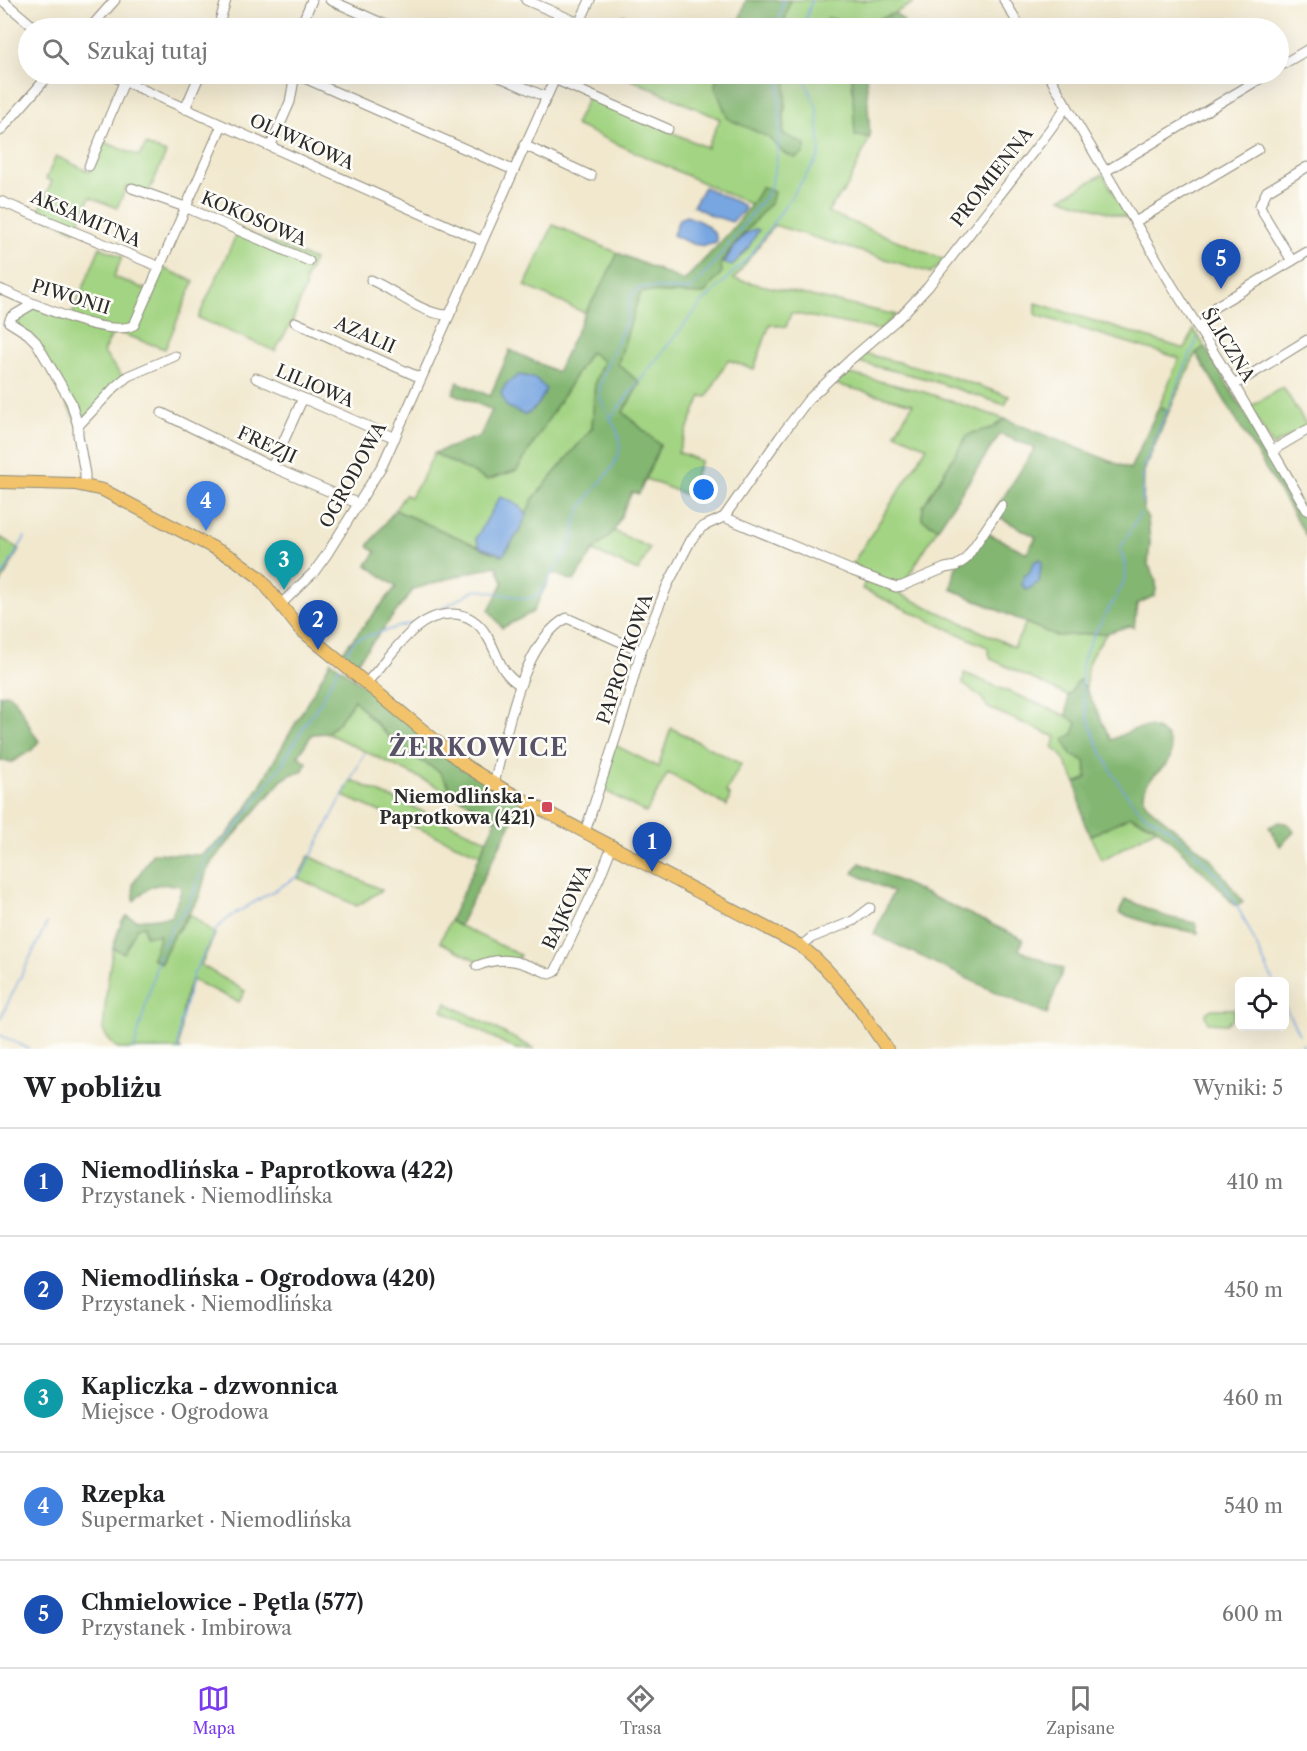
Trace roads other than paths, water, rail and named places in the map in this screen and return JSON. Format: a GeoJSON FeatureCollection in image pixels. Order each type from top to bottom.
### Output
{"type":"FeatureCollection","features":[{"type":"Feature","properties":{"kind":"main road"},"geometry":{"type":"LineString","coordinates":[[0,482],[85,485],[115,495],[234,558],[259,577],[299,628],[466,766],[494,784],[801,946],[826,968],[851,996],[887,1049]]}},
{"type":"Feature","properties":{"kind":"street"},"geometry":{"type":"LineString","coordinates":[[2,0],[23,18]]}},
{"type":"Feature","properties":{"kind":"street"},"geometry":{"type":"LineString","coordinates":[[99,18],[115,0]]}},
{"type":"Feature","properties":{"kind":"street"},"geometry":{"type":"LineString","coordinates":[[221,18],[226,0]]}},
{"type":"Feature","properties":{"kind":"street"},"geometry":{"type":"LineString","coordinates":[[304,18],[312,0]]}},
{"type":"Feature","properties":{"kind":"street"},"geometry":{"type":"LineString","coordinates":[[330,0],[370,18]]}},
{"type":"Feature","properties":{"kind":"street"},"geometry":{"type":"LineString","coordinates":[[526,0],[562,18]]}},
{"type":"Feature","properties":{"kind":"street"},"geometry":{"type":"LineString","coordinates":[[582,18],[590,0]]}},
{"type":"Feature","properties":{"kind":"street"},"geometry":{"type":"LineString","coordinates":[[1004,0],[1015,18]]}},
{"type":"Feature","properties":{"kind":"street"},"geometry":{"type":"LineString","coordinates":[[1289,61],[1307,50]]}},
{"type":"Feature","properties":{"kind":"street"},"geometry":{"type":"LineString","coordinates":[[0,131],[42,84]]}},
{"type":"Feature","properties":{"kind":"street"},"geometry":{"type":"LineString","coordinates":[[89,166],[123,84]]}},
{"type":"Feature","properties":{"kind":"street","name":"OLIWKOWA"},"geometry":{"type":"LineString","coordinates":[[129,84],[271,145],[482,241]]}},
{"type":"Feature","properties":{"kind":"street"},"geometry":{"type":"LineString","coordinates":[[185,109],[196,84]]}},
{"type":"Feature","properties":{"kind":"street"},"geometry":{"type":"LineString","coordinates":[[271,145],[290,102],[293,84]]}},
{"type":"Feature","properties":{"kind":"street"},"geometry":{"type":"LineString","coordinates":[[318,84],[513,170]]}},
{"type":"Feature","properties":{"kind":"street"},"geometry":{"type":"LineString","coordinates":[[516,84],[546,97]]}},
{"type":"Feature","properties":{"kind":"street","name":"OGRODOWA"},"geometry":{"type":"LineString","coordinates":[[280,605],[314,572],[383,464],[552,84]]}},
{"type":"Feature","properties":{"kind":"street"},"geometry":{"type":"LineString","coordinates":[[572,84],[668,129]]}},
{"type":"Feature","properties":{"kind":"street","name":"ŚLICZNA"},"geometry":{"type":"LineString","coordinates":[[1054,84],[1307,510]]}},
{"type":"Feature","properties":{"kind":"street"},"geometry":{"type":"LineString","coordinates":[[1106,171],[1251,84]]}},
{"type":"Feature","properties":{"kind":"street","name":"PROMIENNA"},"geometry":{"type":"LineString","coordinates":[[769,451],[808,400],[901,316],[1043,140],[1067,106]]}},
{"type":"Feature","properties":{"kind":"street"},"geometry":{"type":"LineString","coordinates":[[160,267],[222,125]]}},
{"type":"Feature","properties":{"kind":"street"},"geometry":{"type":"LineString","coordinates":[[524,145],[591,176]]}},
{"type":"Feature","properties":{"kind":"street"},"geometry":{"type":"LineString","coordinates":[[1135,222],[1257,149]]}},
{"type":"Feature","properties":{"kind":"street"},"geometry":{"type":"LineString","coordinates":[[1292,261],[1266,218],[1261,202],[1267,191],[1307,167]]}},
{"type":"Feature","properties":{"kind":"street","name":"KOKOSOWA"},"geometry":{"type":"LineString","coordinates":[[132,188],[185,207],[309,261]]}},
{"type":"Feature","properties":{"kind":"street","name":"AKSAMITNA"},"geometry":{"type":"LineString","coordinates":[[0,201],[160,267]]}},
{"type":"Feature","properties":{"kind":"street"},"geometry":{"type":"LineString","coordinates":[[1200,331],[1215,307],[1307,252]]}},
{"type":"Feature","properties":{"kind":"street","name":"PIWONII"},"geometry":{"type":"LineString","coordinates":[[0,289],[33,304],[93,325],[120,328],[134,325],[160,267]]}},
{"type":"Feature","properties":{"kind":"street"},"geometry":{"type":"LineString","coordinates":[[371,280],[428,311],[438,315],[448,315]]}},
{"type":"Feature","properties":{"kind":"street"},"geometry":{"type":"LineString","coordinates":[[33,304],[11,317],[9,322],[36,342],[71,402],[78,426],[85,485]]}},
{"type":"Feature","properties":{"kind":"street","name":"AZALII"},"geometry":{"type":"LineString","coordinates":[[296,322],[421,378]]}},
{"type":"Feature","properties":{"kind":"street"},"geometry":{"type":"LineString","coordinates":[[1234,385],[1307,340]]}},
{"type":"Feature","properties":{"kind":"street"},"geometry":{"type":"LineString","coordinates":[[78,426],[128,376],[175,356]]}},
{"type":"Feature","properties":{"kind":"street","name":"LILIOWA"},"geometry":{"type":"LineString","coordinates":[[256,378],[395,438]]}},
{"type":"Feature","properties":{"kind":"street"},"geometry":{"type":"LineString","coordinates":[[272,466],[303,398]]}},
{"type":"Feature","properties":{"kind":"street","name":"FREZJI"},"geometry":{"type":"LineString","coordinates":[[162,413],[272,466],[359,504]]}},
{"type":"Feature","properties":{"kind":"street"},"geometry":{"type":"LineString","coordinates":[[1273,450],[1307,430]]}},
{"type":"Feature","properties":{"kind":"street","name":"PAPROTKOWA"},"geometry":{"type":"LineString","coordinates":[[585,832],[641,651],[667,586],[691,540],[702,527],[724,517],[769,451]]}},
{"type":"Feature","properties":{"kind":"street"},"geometry":{"type":"LineString","coordinates":[[724,517],[853,571],[896,586],[956,566],[966,560],[1002,505]]}},
{"type":"Feature","properties":{"kind":"street"},"geometry":{"type":"LineString","coordinates":[[366,683],[414,630],[427,621],[447,614],[472,619],[479,624],[490,640],[508,677],[520,685]]}},
{"type":"Feature","properties":{"kind":"street"},"geometry":{"type":"LineString","coordinates":[[494,784],[520,685],[544,637],[567,618],[641,651]]}},
{"type":"Feature","properties":{"kind":"street","name":"BAJKOWA"},"geometry":{"type":"LineString","coordinates":[[477,966],[501,959],[550,974],[555,972],[595,890],[612,846]]}},
{"type":"Feature","properties":{"kind":"street"},"geometry":{"type":"LineString","coordinates":[[801,946],[811,938],[853,921],[870,908]]}},
{"type":"Feature","properties":{"kind":"water"},"geometry":{"type":"Polygon","coordinates":[[[704,187],[743,205],[745,209],[732,222],[710,215],[693,206],[704,187]]]}},
{"type":"Feature","properties":{"kind":"water"},"geometry":{"type":"Polygon","coordinates":[[[686,216],[710,228],[717,241],[700,245],[689,243],[673,235],[679,219],[686,216]]]}},
{"type":"Feature","properties":{"kind":"water"},"geometry":{"type":"Polygon","coordinates":[[[755,229],[759,230],[748,248],[732,266],[724,263],[741,238],[755,229]]]}},
{"type":"Feature","properties":{"kind":"water"},"geometry":{"type":"Polygon","coordinates":[[[519,375],[535,378],[546,389],[538,405],[524,415],[506,406],[501,393],[506,384],[519,375]]]}},
{"type":"Feature","properties":{"kind":"water"},"geometry":{"type":"Polygon","coordinates":[[[500,497],[515,503],[527,515],[503,555],[480,547],[476,538],[500,497]]]}},
{"type":"Feature","properties":{"kind":"water"},"geometry":{"type":"Polygon","coordinates":[[[1040,559],[1042,561],[1039,582],[1027,590],[1022,585],[1024,576],[1029,573],[1034,562],[1040,559]]]}},
{"type":"Feature","properties":{"kind":"waterway"},"geometry":{"type":"LineString","coordinates":[[780,18],[783,0]]}},
{"type":"Feature","properties":{"kind":"waterway"},"geometry":{"type":"LineString","coordinates":[[806,18],[812,0]]}},
{"type":"Feature","properties":{"kind":"waterway"},"geometry":{"type":"LineString","coordinates":[[436,612],[473,591],[480,590],[527,599],[539,595],[575,537],[575,523],[579,511],[618,457],[619,438],[601,401],[600,394],[606,367],[626,321],[630,298],[644,287],[691,289],[715,262],[768,193],[778,150],[779,84]]}},
{"type":"Feature","properties":{"kind":"waterway"},"geometry":{"type":"LineString","coordinates":[[610,418],[700,305],[751,255],[820,155],[817,108],[806,84]]}},
{"type":"Feature","properties":{"kind":"waterway"},"geometry":{"type":"LineString","coordinates":[[1142,504],[1143,468],[1198,337]]}},
{"type":"Feature","properties":{"kind":"waterway"},"geometry":{"type":"LineString","coordinates":[[1140,513],[1120,549],[1126,568],[1123,584],[1092,637],[1084,659],[1081,683],[1086,712],[1105,759],[1132,802],[1145,815],[1162,824],[1192,849],[1227,889],[1271,977]]}},
{"type":"Feature","properties":{"kind":"waterway"},"geometry":{"type":"LineString","coordinates":[[0,580],[25,537]]}},
{"type":"Feature","properties":{"kind":"waterway"},"geometry":{"type":"LineString","coordinates":[[344,658],[357,639],[419,621]]}},
{"type":"Feature","properties":{"kind":"waterway"},"geometry":{"type":"LineString","coordinates":[[134,1049],[159,955],[173,925],[186,909],[208,853],[221,844],[239,824],[280,767],[320,703],[339,667]]}},
{"type":"Feature","properties":{"kind":"waterway"},"geometry":{"type":"LineString","coordinates":[[178,1049],[180,1025],[193,975],[217,928],[231,916],[302,874],[364,754]]}},
{"type":"Feature","properties":{"kind":"waterway"},"geometry":{"type":"LineString","coordinates":[[0,1019],[47,923]]}},
{"type":"Feature","properties":{"kind":"waterway"},"geometry":{"type":"LineString","coordinates":[[1289,1015],[1299,1034]]}},
{"type":"Feature","properties":{"kind":"waterway"},"geometry":{"type":"LineString","coordinates":[[0,1035],[29,1049]]}},
{"type":"Feature","properties":{"kind":"waterway"},"geometry":{"type":"LineString","coordinates":[[1302,1043],[1305,1049]]}},
{"type":"Feature","properties":{"kind":"place","name":"Chmielowice - Pętla (577)"},"geometry":{"type":"Point","coordinates":[1221,289]}},
{"type":"Feature","properties":{"kind":"place","name":"Rzepka"},"geometry":{"type":"Point","coordinates":[206,531]}},
{"type":"Feature","properties":{"kind":"place","name":"Kapliczka - dzwonnica"},"geometry":{"type":"Point","coordinates":[284,590]}},
{"type":"Feature","properties":{"kind":"place","name":"Niemodlińska - Ogrodowa (420)"},"geometry":{"type":"Point","coordinates":[318,650]}},
{"type":"Feature","properties":{"kind":"place","name":"Niemodlińska - Paprotkowa (421)"},"geometry":{"type":"Point","coordinates":[547,807]}},
{"type":"Feature","properties":{"kind":"place","name":"Niemodlińska - Paprotkowa (422)"},"geometry":{"type":"Point","coordinates":[652,872]}},
{"type":"Feature","properties":{"kind":"district","name":"ŻERKOWICE"},"geometry":{"type":"Point","coordinates":[479,747]}}]}
